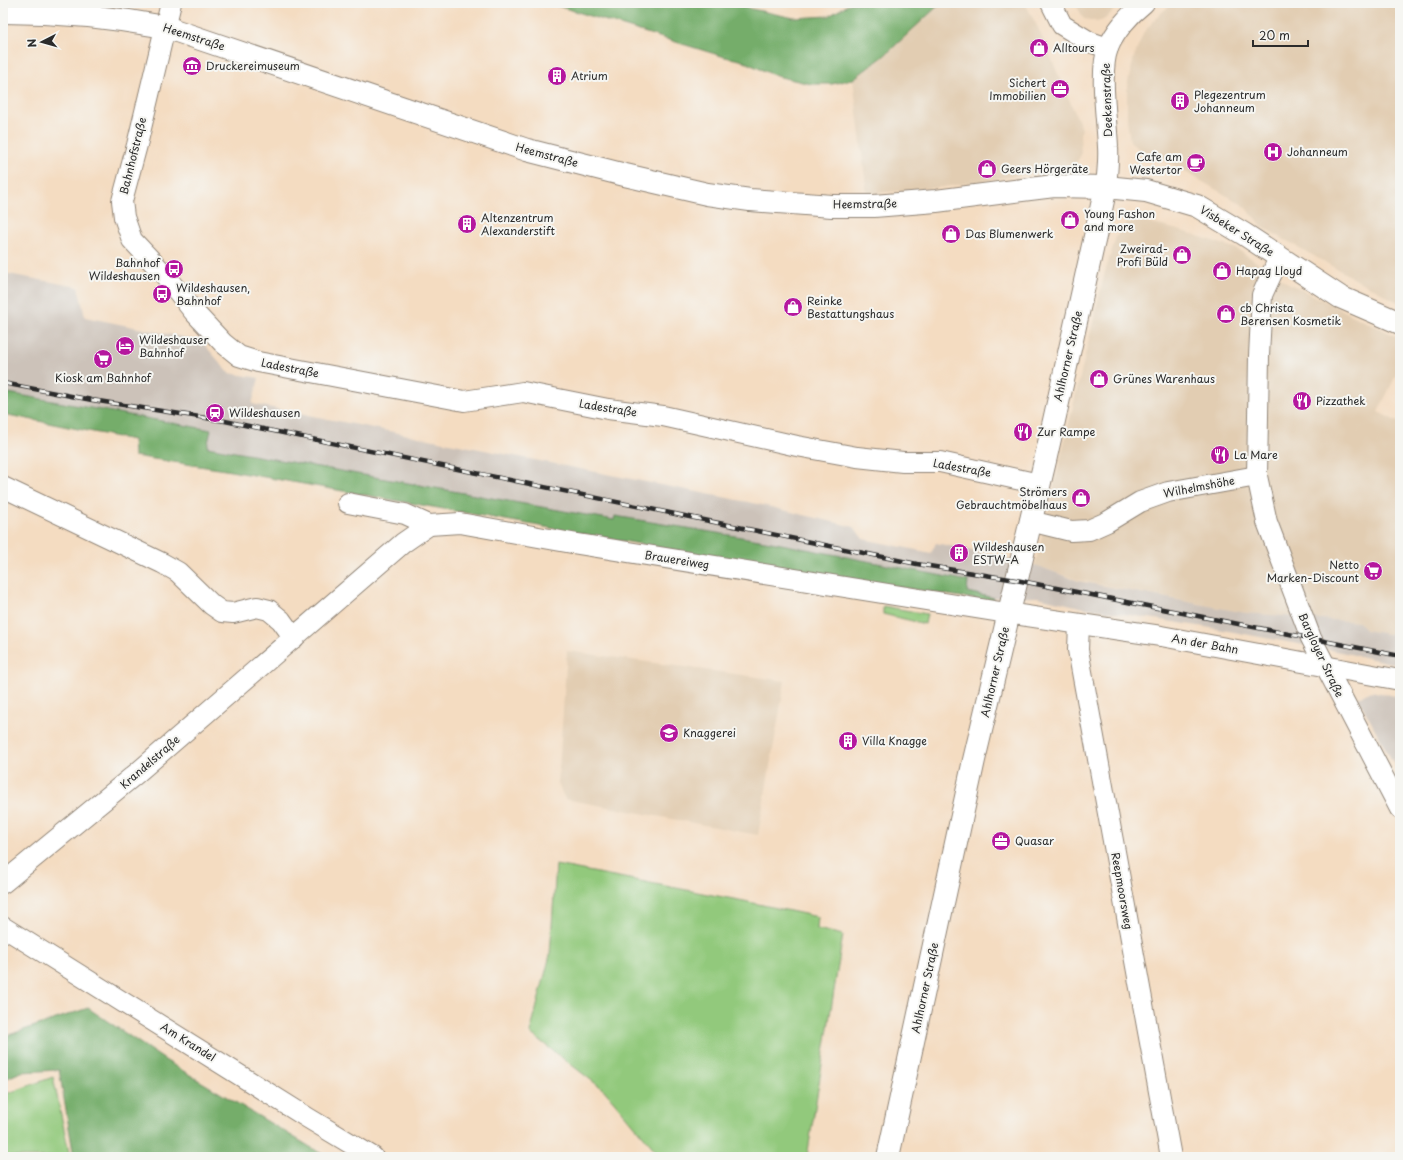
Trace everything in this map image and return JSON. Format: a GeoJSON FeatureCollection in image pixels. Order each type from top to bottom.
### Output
{"type":"FeatureCollection","features":[{"type":"Feature","properties":{"kind":"street","name":"Bahnhofstraße"},"geometry":{"type":"LineString","coordinates":[[171,3],[122,201],[124,217],[132,240],[163,273],[194,312]]}},
{"type":"Feature","properties":{"kind":"street"},"geometry":{"type":"LineString","coordinates":[[1051,3],[1062,25],[1090,42],[1108,48]]}},
{"type":"Feature","properties":{"kind":"street","name":"Deekenstraße"},"geometry":{"type":"LineString","coordinates":[[1106,187],[1108,149],[1103,67],[1108,48],[1125,21],[1144,3]]}},
{"type":"Feature","properties":{"kind":"street","name":"Heemstraße"},"geometry":{"type":"LineString","coordinates":[[3,12],[81,14],[123,19],[165,27],[507,144],[545,155],[707,194],[765,201],[832,206],[874,206],[936,201],[1054,186],[1106,187]]}},
{"type":"Feature","properties":{"kind":"street","name":"Visbeker Straße"},"geometry":{"type":"LineString","coordinates":[[1106,187],[1146,191],[1197,206],[1244,234],[1340,297],[1400,323]]}},
{"type":"Feature","properties":{"kind":"street","name":"Ahlhorner Straße"},"geometry":{"type":"LineString","coordinates":[[888,1157],[974,760],[1039,484],[1106,187]]}},
{"type":"Feature","properties":{"kind":"street","name":"Bargloyer Straße"},"geometry":{"type":"LineString","coordinates":[[1279,258],[1262,295],[1259,356],[1257,476],[1267,522],[1311,638],[1324,666],[1400,809]]}},
{"type":"Feature","properties":{"kind":"street","name":"Ladestraße"},"geometry":{"type":"LineString","coordinates":[[194,312],[224,344],[239,356],[258,362],[464,401],[523,392],[608,409],[664,416],[798,446],[857,457],[903,462],[940,462],[1039,484]]}},
{"type":"Feature","properties":{"kind":"street","name":"Wilhelmshöhe"},"geometry":{"type":"LineString","coordinates":[[1030,521],[1072,531],[1089,530],[1107,522],[1140,502],[1168,492],[1257,476]]}},
{"type":"Feature","properties":{"kind":"street"},"geometry":{"type":"LineString","coordinates":[[3,487],[178,572],[212,605],[222,612],[233,613],[257,607],[269,610],[281,620],[294,638]]}},
{"type":"Feature","properties":{"kind":"street","name":"Brauereiweg"},"geometry":{"type":"LineString","coordinates":[[348,503],[405,514],[429,525],[460,523],[572,543],[1009,613]]}},
{"type":"Feature","properties":{"kind":"street","name":"Krandelstraße"},"geometry":{"type":"LineString","coordinates":[[3,883],[119,788],[403,543],[429,525]]}},
{"type":"Feature","properties":{"kind":"street","name":"An der Bahn"},"geometry":{"type":"LineString","coordinates":[[1009,613],[1161,636],[1400,680]]}},
{"type":"Feature","properties":{"kind":"street","name":"Reepmoorsweg"},"geometry":{"type":"LineString","coordinates":[[1079,624],[1078,650],[1171,1157]]}},
{"type":"Feature","properties":{"kind":"street","name":"Am Krandel"},"geometry":{"type":"LineString","coordinates":[[3,927],[301,1114],[373,1157]]}},
{"type":"Feature","properties":{"kind":"shaded area"},"geometry":{"type":"Polygon","coordinates":[[[941,3],[1025,3],[1038,28],[1082,129],[1080,134],[1081,155],[1076,163],[1060,169],[944,187],[867,194],[853,79],[884,56],[941,3]]]}},
{"type":"Feature","properties":{"kind":"shaded area"},"geometry":{"type":"Polygon","coordinates":[[[1075,3],[1121,3],[1105,19],[1097,21],[1084,19],[1075,3]]]}},
{"type":"Feature","properties":{"kind":"shaded area","name":"Johanneum"},"geometry":{"type":"Polygon","coordinates":[[[1173,3],[1400,3],[1400,303],[1264,228],[1243,205],[1154,154],[1140,150],[1130,141],[1127,119],[1127,86],[1134,57],[1144,32],[1161,13],[1173,3]]]}},
{"type":"Feature","properties":{"kind":"shaded area"},"geometry":{"type":"Polygon","coordinates":[[[1142,221],[1182,231],[1237,249],[1286,282],[1400,338],[1400,367],[1378,412],[1400,423],[1400,636],[1365,630],[1359,622],[1246,613],[1079,580],[1035,565],[1105,272],[1116,237],[1127,223],[1142,221]]]}},
{"type":"Feature","properties":{"kind":"shaded area"},"geometry":{"type":"Polygon","coordinates":[[[3,273],[78,287],[85,317],[192,339],[203,343],[229,373],[259,378],[252,404],[758,504],[854,527],[863,539],[931,553],[936,543],[1035,565],[1079,581],[1246,613],[1359,622],[1365,630],[1400,636],[1400,665],[1336,651],[1223,630],[1080,607],[1038,597],[994,598],[967,592],[968,581],[771,542],[615,516],[614,520],[207,447],[211,430],[3,392],[3,273]]]}},
{"type":"Feature","properties":{"kind":"shaded area","name":"Knaggerei"},"geometry":{"type":"Polygon","coordinates":[[[567,651],[785,681],[758,835],[565,799],[558,784],[567,651]]]}},
{"type":"Feature","properties":{"kind":"shaded area"},"geometry":{"type":"Polygon","coordinates":[[[1371,691],[1400,697],[1400,775],[1358,698],[1371,691]]]}},
{"type":"Feature","properties":{"kind":"green space"},"geometry":{"type":"Polygon","coordinates":[[[548,3],[735,3],[752,9],[794,18],[829,16],[851,3],[941,3],[884,56],[853,79],[832,84],[811,84],[776,76],[740,60],[725,57],[548,3]]]}},
{"type":"Feature","properties":{"kind":"green space"},"geometry":{"type":"Polygon","coordinates":[[[3,392],[211,430],[207,447],[614,520],[615,516],[771,542],[968,581],[967,592],[994,598],[993,602],[741,562],[225,470],[134,456],[133,440],[3,414],[3,392]]]}},
{"type":"Feature","properties":{"kind":"green space"},"geometry":{"type":"Polygon","coordinates":[[[883,606],[927,614],[925,624],[883,614],[883,606]]]}},
{"type":"Feature","properties":{"kind":"green space"},"geometry":{"type":"Polygon","coordinates":[[[556,865],[744,901],[818,917],[817,929],[843,935],[807,1157],[661,1157],[604,1090],[530,1033],[550,955],[556,865]]]}},
{"type":"Feature","properties":{"kind":"green space"},"geometry":{"type":"Polygon","coordinates":[[[88,1008],[165,1060],[327,1157],[74,1157],[59,1070],[21,1072],[3,1080],[3,1037],[88,1008]]]}},
{"type":"Feature","properties":{"kind":"green space"},"geometry":{"type":"Polygon","coordinates":[[[53,1077],[70,1157],[3,1157],[3,1095],[53,1077]]]}},
{"type":"Feature","properties":{"kind":"railway"},"geometry":{"type":"LineString","coordinates":[[3,383],[92,400],[225,421],[917,564],[1016,580],[1400,656]]}},
{"type":"Feature","properties":{"kind":"place","name":"Alltours"},"geometry":{"type":"Point","coordinates":[1039,48]}},
{"type":"Feature","properties":{"kind":"place","name":"Druckereimuseum"},"geometry":{"type":"Point","coordinates":[192,66]}},
{"type":"Feature","properties":{"kind":"place","name":"Atrium"},"geometry":{"type":"Point","coordinates":[557,76]}},
{"type":"Feature","properties":{"kind":"place","name":"Sichert Immobilien"},"geometry":{"type":"Point","coordinates":[1060,89]}},
{"type":"Feature","properties":{"kind":"place","name":"Plegezentrum Johanneum"},"geometry":{"type":"Point","coordinates":[1180,101]}},
{"type":"Feature","properties":{"kind":"place","name":"Johanneum"},"geometry":{"type":"Point","coordinates":[1273,152]}},
{"type":"Feature","properties":{"kind":"place","name":"Cafe am Westertor"},"geometry":{"type":"Point","coordinates":[1196,163]}},
{"type":"Feature","properties":{"kind":"place","name":"Geers Hörgeräte"},"geometry":{"type":"Point","coordinates":[987,169]}},
{"type":"Feature","properties":{"kind":"place","name":"Young Fashon and more"},"geometry":{"type":"Point","coordinates":[1070,220]}},
{"type":"Feature","properties":{"kind":"place","name":"Altenzentrum Alexanderstift"},"geometry":{"type":"Point","coordinates":[467,224]}},
{"type":"Feature","properties":{"kind":"place","name":"Das Blumenwerk"},"geometry":{"type":"Point","coordinates":[951,234]}},
{"type":"Feature","properties":{"kind":"place","name":"Zweirad- Profi Büld"},"geometry":{"type":"Point","coordinates":[1182,255]}},
{"type":"Feature","properties":{"kind":"place","name":"Bahnhof Wildeshausen"},"geometry":{"type":"Point","coordinates":[174,269]}},
{"type":"Feature","properties":{"kind":"place","name":"Hapag Lloyd"},"geometry":{"type":"Point","coordinates":[1222,271]}},
{"type":"Feature","properties":{"kind":"place","name":"Wildeshausen, Bahnhof"},"geometry":{"type":"Point","coordinates":[162,294]}},
{"type":"Feature","properties":{"kind":"place","name":"Reinke Bestattungshaus"},"geometry":{"type":"Point","coordinates":[793,307]}},
{"type":"Feature","properties":{"kind":"place","name":"cb Christa Berensen Kosmetik"},"geometry":{"type":"Point","coordinates":[1226,314]}},
{"type":"Feature","properties":{"kind":"place","name":"Wildeshauser Bahnhof"},"geometry":{"type":"Point","coordinates":[125,346]}},
{"type":"Feature","properties":{"kind":"place","name":"Kiosk am Bahnhof"},"geometry":{"type":"Point","coordinates":[103,359]}},
{"type":"Feature","properties":{"kind":"place","name":"Grünes Warenhaus"},"geometry":{"type":"Point","coordinates":[1099,379]}},
{"type":"Feature","properties":{"kind":"place","name":"Pizzathek"},"geometry":{"type":"Point","coordinates":[1302,401]}},
{"type":"Feature","properties":{"kind":"place","name":"Wildeshausen"},"geometry":{"type":"Point","coordinates":[215,413]}},
{"type":"Feature","properties":{"kind":"place","name":"Zur Rampe"},"geometry":{"type":"Point","coordinates":[1023,432]}},
{"type":"Feature","properties":{"kind":"place","name":"La Mare"},"geometry":{"type":"Point","coordinates":[1220,455]}},
{"type":"Feature","properties":{"kind":"place","name":"Strömers Gebrauchtmöbelhaus"},"geometry":{"type":"Point","coordinates":[1081,498]}},
{"type":"Feature","properties":{"kind":"place","name":"Wildeshausen ESTW-A"},"geometry":{"type":"Point","coordinates":[959,553]}},
{"type":"Feature","properties":{"kind":"place","name":"Netto Marken-Discount"},"geometry":{"type":"Point","coordinates":[1373,571]}},
{"type":"Feature","properties":{"kind":"place","name":"Knaggerei"},"geometry":{"type":"Point","coordinates":[669,733]}},
{"type":"Feature","properties":{"kind":"place","name":"Villa Knagge"},"geometry":{"type":"Point","coordinates":[848,741]}},
{"type":"Feature","properties":{"kind":"place","name":"Quasar"},"geometry":{"type":"Point","coordinates":[1001,841]}}]}
